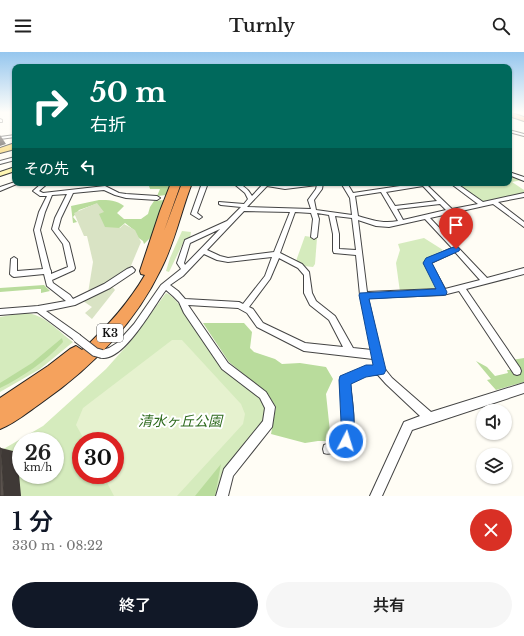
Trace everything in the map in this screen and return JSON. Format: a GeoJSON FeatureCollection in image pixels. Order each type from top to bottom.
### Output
{"type":"FeatureCollection","features":[{"type":"Feature","properties":{"kind":"highway"},"geometry":{"type":"LineString","coordinates":[[174,211],[176,186]]}},
{"type":"Feature","properties":{"kind":"highway","name":"K3"},"geometry":{"type":"LineString","coordinates":[[0,409],[54,372],[82,348],[121,307],[142,274],[164,249],[180,186]]}},
{"type":"Feature","properties":{"kind":"highway","name":"K3"},"geometry":{"type":"LineString","coordinates":[[174,211],[186,186]]}},
{"type":"Feature","properties":{"kind":"highway"},"geometry":{"type":"LineString","coordinates":[[174,211],[187,197],[192,186]]}},
{"type":"Feature","properties":{"kind":"highway","name":"K3"},"geometry":{"type":"LineString","coordinates":[[0,420],[56,382],[92,351],[124,318],[142,274]]}},
{"type":"Feature","properties":{"kind":"main road"},"geometry":{"type":"LineString","coordinates":[[0,150],[12,147]]}},
{"type":"Feature","properties":{"kind":"street"},"geometry":{"type":"LineString","coordinates":[[0,138],[12,136]]}},
{"type":"Feature","properties":{"kind":"street"},"geometry":{"type":"LineString","coordinates":[[0,163],[12,159]]}},
{"type":"Feature","properties":{"kind":"street"},"geometry":{"type":"LineString","coordinates":[[0,174],[12,170]]}},
{"type":"Feature","properties":{"kind":"street"},"geometry":{"type":"LineString","coordinates":[[512,174],[524,179]]}},
{"type":"Feature","properties":{"kind":"street"},"geometry":{"type":"LineString","coordinates":[[0,189],[12,184]]}},
{"type":"Feature","properties":{"kind":"street"},"geometry":{"type":"LineString","coordinates":[[42,186],[36,191],[42,195],[105,188],[116,194],[126,196],[157,198]]}},
{"type":"Feature","properties":{"kind":"street"},"geometry":{"type":"LineString","coordinates":[[199,217],[194,214],[204,186]]}},
{"type":"Feature","properties":{"kind":"street"},"geometry":{"type":"LineString","coordinates":[[240,186],[247,192],[251,199]]}},
{"type":"Feature","properties":{"kind":"street"},"geometry":{"type":"LineString","coordinates":[[38,309],[95,352],[102,354],[110,353],[118,348],[147,314],[165,286],[185,269],[264,186]]}},
{"type":"Feature","properties":{"kind":"street"},"geometry":{"type":"LineString","coordinates":[[314,237],[316,227],[311,200],[320,186]]}},
{"type":"Feature","properties":{"kind":"street"},"geometry":{"type":"LineString","coordinates":[[346,186],[352,195],[356,217],[364,295],[380,370],[389,381],[430,418]]}},
{"type":"Feature","properties":{"kind":"street"},"geometry":{"type":"LineString","coordinates":[[352,195],[412,186]]}},
{"type":"Feature","properties":{"kind":"street"},"geometry":{"type":"LineString","coordinates":[[426,186],[450,212]]}},
{"type":"Feature","properties":{"kind":"street"},"geometry":{"type":"LineString","coordinates":[[458,186],[482,204]]}},
{"type":"Feature","properties":{"kind":"street"},"geometry":{"type":"LineString","coordinates":[[383,191],[402,223]]}},
{"type":"Feature","properties":{"kind":"street"},"geometry":{"type":"LineString","coordinates":[[14,259],[14,274],[48,274],[72,268],[66,243],[55,229],[58,218],[71,192]]}},
{"type":"Feature","properties":{"kind":"street"},"geometry":{"type":"LineString","coordinates":[[221,203],[243,208],[314,211],[356,217],[383,225],[402,223],[524,194]]}},
{"type":"Feature","properties":{"kind":"street"},"geometry":{"type":"LineString","coordinates":[[50,195],[36,230],[53,288],[71,299],[68,304]]}},
{"type":"Feature","properties":{"kind":"street"},"geometry":{"type":"LineString","coordinates":[[393,208],[441,202]]}},
{"type":"Feature","properties":{"kind":"street"},"geometry":{"type":"LineString","coordinates":[[494,202],[524,225]]}},
{"type":"Feature","properties":{"kind":"street"},"geometry":{"type":"LineString","coordinates":[[245,307],[268,277],[293,211]]}},
{"type":"Feature","properties":{"kind":"street"},"geometry":{"type":"LineString","coordinates":[[332,214],[336,234],[336,251],[360,253]]}},
{"type":"Feature","properties":{"kind":"street"},"geometry":{"type":"LineString","coordinates":[[426,217],[486,281]]}},
{"type":"Feature","properties":{"kind":"street"},"geometry":{"type":"LineString","coordinates":[[185,269],[180,263],[188,242],[229,223]]}},
{"type":"Feature","properties":{"kind":"street"},"geometry":{"type":"LineString","coordinates":[[442,292],[427,263],[456,249]]}},
{"type":"Feature","properties":{"kind":"street"},"geometry":{"type":"LineString","coordinates":[[203,250],[219,258],[228,260],[277,254],[304,270],[307,274],[310,299],[332,318],[350,352]]}},
{"type":"Feature","properties":{"kind":"street"},"geometry":{"type":"LineString","coordinates":[[48,316],[68,304],[107,286],[129,271],[142,274]]}},
{"type":"Feature","properties":{"kind":"street"},"geometry":{"type":"LineString","coordinates":[[364,295],[442,292],[524,271]]}},
{"type":"Feature","properties":{"kind":"street"},"geometry":{"type":"LineString","coordinates":[[165,286],[172,290],[184,302],[187,311],[225,366],[263,395],[270,407],[268,423],[228,473],[222,496]]}},
{"type":"Feature","properties":{"kind":"street"},"geometry":{"type":"LineString","coordinates":[[461,288],[517,371]]}},
{"type":"Feature","properties":{"kind":"street"},"geometry":{"type":"LineString","coordinates":[[184,302],[239,305],[250,311],[260,325],[304,347],[376,355]]}},
{"type":"Feature","properties":{"kind":"street"},"geometry":{"type":"LineString","coordinates":[[0,312],[38,309],[68,304]]}},
{"type":"Feature","properties":{"kind":"street"},"geometry":{"type":"LineString","coordinates":[[328,449],[341,445],[346,441],[348,425],[345,380],[366,371],[380,370]]}},
{"type":"Feature","properties":{"kind":"street"},"geometry":{"type":"LineString","coordinates":[[376,496],[408,426],[524,388]]}},
{"type":"Feature","properties":{"kind":"green space"},"geometry":{"type":"Polygon","coordinates":[[[512,175],[522,180],[512,182],[512,175]]]}},
{"type":"Feature","properties":{"kind":"green space"},"geometry":{"type":"Polygon","coordinates":[[[512,182],[524,190],[524,193],[481,202],[461,186],[512,186],[512,182]]]}},
{"type":"Feature","properties":{"kind":"green space"},"geometry":{"type":"Polygon","coordinates":[[[149,186],[171,186],[167,195],[157,196],[160,189],[150,189],[149,186]]]}},
{"type":"Feature","properties":{"kind":"green space"},"geometry":{"type":"Polygon","coordinates":[[[99,200],[112,201],[124,206],[117,213],[124,219],[141,219],[148,214],[154,201],[164,200],[153,235],[144,244],[143,241],[133,234],[134,230],[125,223],[118,229],[105,228],[99,221],[96,204],[79,210],[73,217],[77,222],[73,223],[71,206],[99,200]]]}},
{"type":"Feature","properties":{"kind":"green space"},"geometry":{"type":"Polygon","coordinates":[[[97,203],[104,212],[99,214],[105,227],[120,228],[124,224],[135,230],[141,242],[130,268],[110,282],[88,293],[93,262],[87,236],[84,236],[74,213],[97,203]]]}},
{"type":"Feature","properties":{"kind":"green space"},"geometry":{"type":"Polygon","coordinates":[[[182,231],[191,232],[190,238],[184,241],[169,272],[166,271],[170,258],[182,231]]]}},
{"type":"Feature","properties":{"kind":"green space"},"geometry":{"type":"Polygon","coordinates":[[[305,236],[317,238],[315,264],[313,267],[304,266],[296,261],[305,236]]]}},
{"type":"Feature","properties":{"kind":"green space"},"geometry":{"type":"Polygon","coordinates":[[[424,238],[443,250],[425,260],[424,265],[437,290],[400,292],[396,263],[400,250],[398,244],[424,238]]]}},
{"type":"Feature","properties":{"kind":"green space"},"geometry":{"type":"Polygon","coordinates":[[[44,285],[50,291],[41,293],[41,289],[38,289],[0,292],[0,288],[44,285]]]}},
{"type":"Feature","properties":{"kind":"green space"},"geometry":{"type":"Polygon","coordinates":[[[111,285],[115,290],[92,319],[85,313],[92,307],[83,301],[111,285]]]}},
{"type":"Feature","properties":{"kind":"green space","name":"清水ヶ丘公園"},"geometry":{"type":"Polygon","coordinates":[[[166,293],[180,305],[222,368],[232,377],[256,392],[265,403],[265,418],[218,496],[0,496],[0,451],[12,444],[12,484],[64,484],[64,432],[33,432],[43,426],[106,369],[130,342],[166,293]]]}},
{"type":"Feature","properties":{"kind":"green space"},"geometry":{"type":"Polygon","coordinates":[[[23,313],[43,319],[73,342],[40,369],[0,392],[0,317],[23,313]]]}},
{"type":"Feature","properties":{"kind":"green space"},"geometry":{"type":"Polygon","coordinates":[[[203,323],[244,323],[252,332],[250,348],[254,352],[275,359],[282,364],[300,363],[326,367],[333,379],[326,394],[331,441],[305,443],[271,434],[276,407],[268,394],[229,362],[203,323]]]}},
{"type":"Feature","properties":{"kind":"green space"},"geometry":{"type":"Polygon","coordinates":[[[62,338],[63,342],[42,362],[26,374],[0,388],[0,383],[32,363],[62,338]]]}},
{"type":"Feature","properties":{"kind":"green space"},"geometry":{"type":"Polygon","coordinates":[[[172,340],[182,340],[241,404],[245,414],[243,424],[177,496],[114,496],[108,484],[124,484],[124,432],[80,432],[76,425],[83,408],[172,340]]]}},
{"type":"Feature","properties":{"kind":"green space"},"geometry":{"type":"Polygon","coordinates":[[[524,358],[524,382],[496,390],[487,380],[491,379],[476,361],[487,367],[495,376],[508,373],[507,370],[518,370],[512,360],[524,358]]]}},
{"type":"Feature","properties":{"kind":"green space"},"geometry":{"type":"Polygon","coordinates":[[[221,464],[215,496],[195,496],[221,464]]]}},
{"type":"Feature","properties":{"kind":"building"},"geometry":{"type":"Polygon","coordinates":[[[1,448],[4,496],[0,496],[1,448]]]}},
{"type":"Feature","properties":{"kind":"route"},"geometry":{"type":"LineString","coordinates":[[346,441],[348,422],[345,380],[366,371],[380,370],[375,354],[364,295],[442,292],[427,266],[427,263],[456,249]]}}]}
